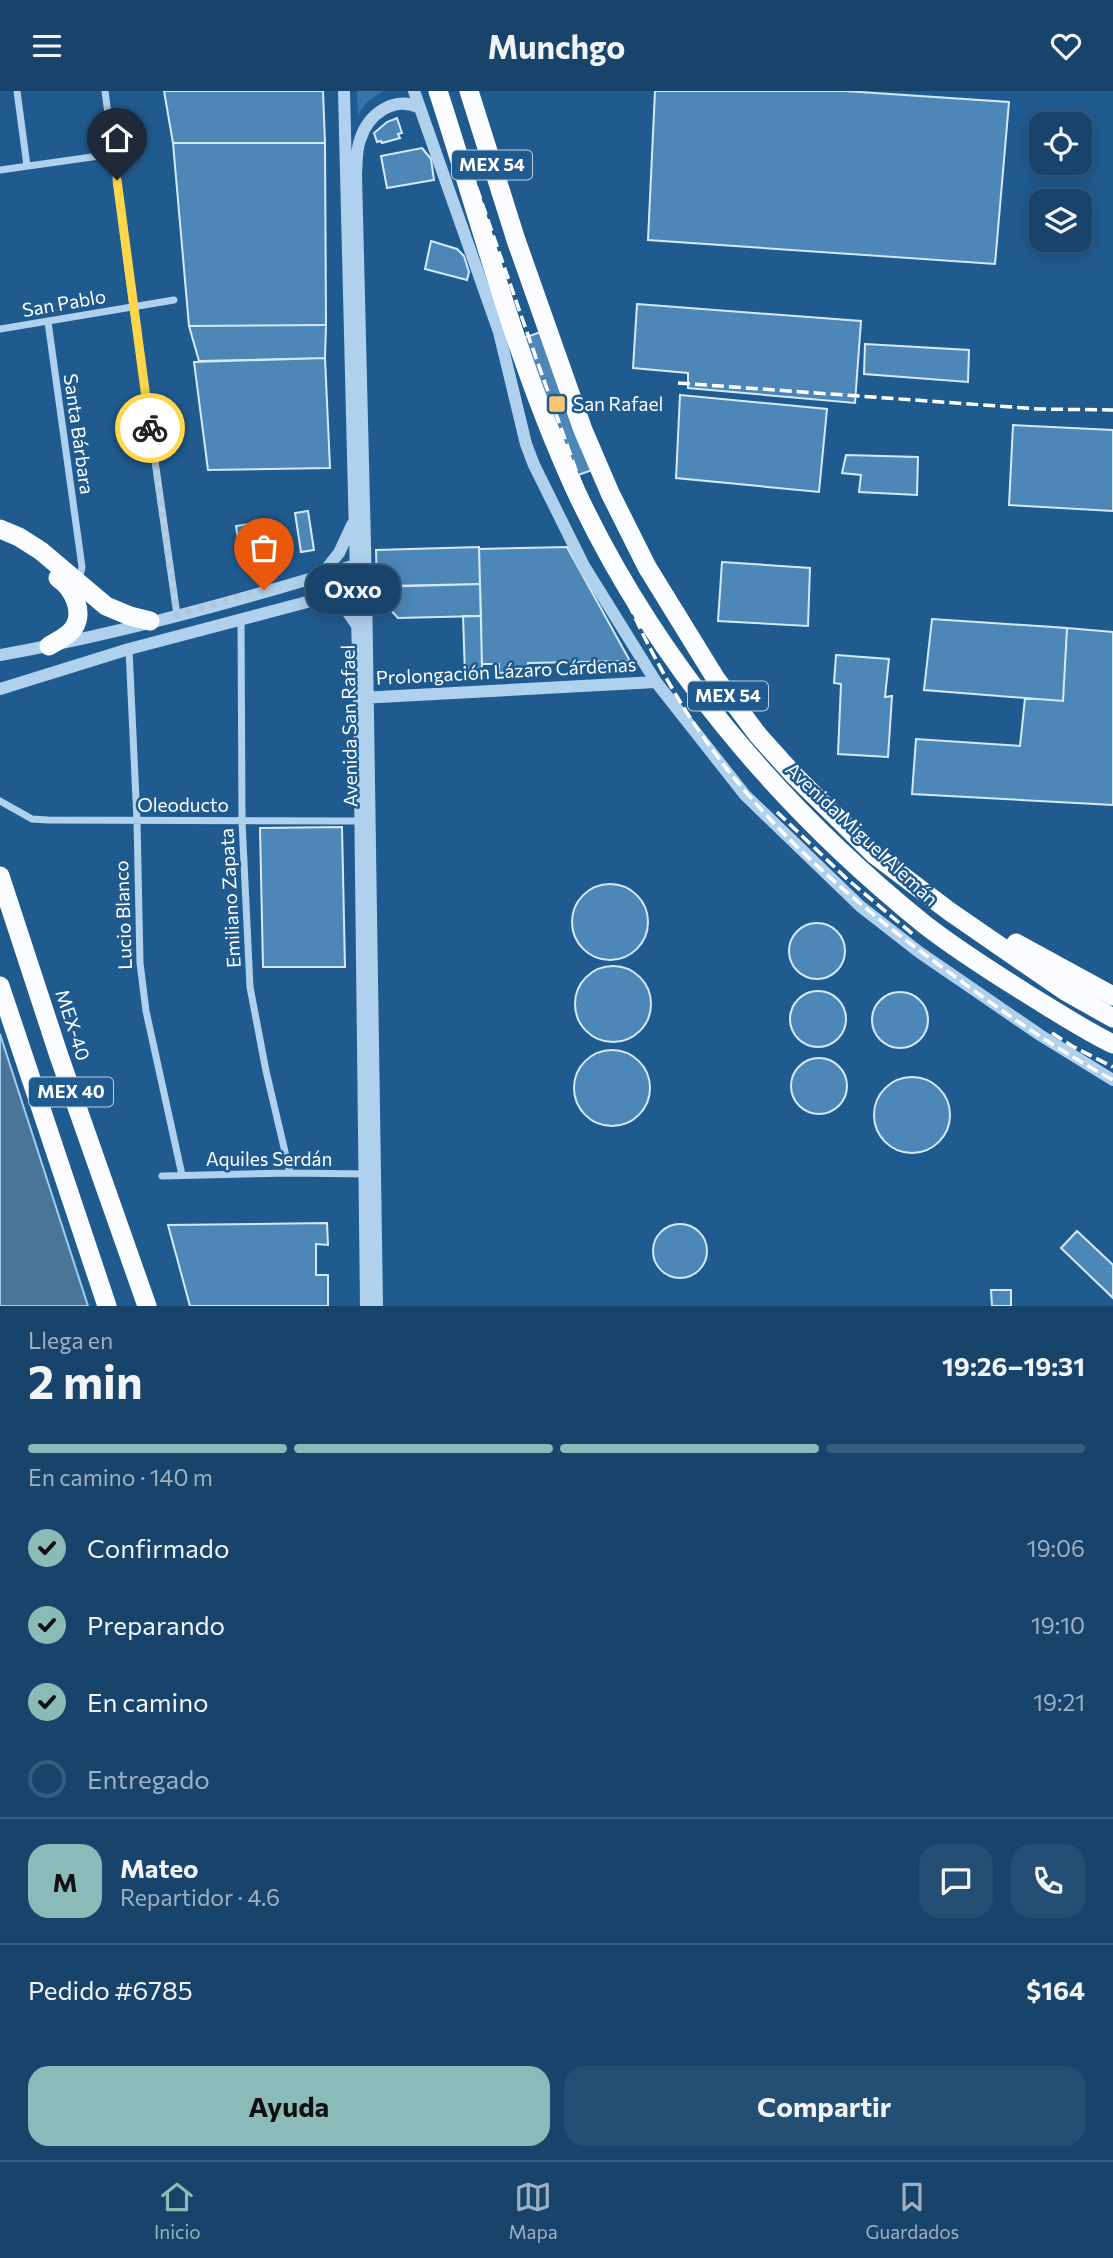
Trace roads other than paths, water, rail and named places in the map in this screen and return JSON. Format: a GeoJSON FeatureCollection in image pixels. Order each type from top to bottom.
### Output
{"type":"FeatureCollection","features":[{"type":"Feature","properties":{"kind":"highway","name":"Avenida Miguel Alemán"},"geometry":{"type":"LineString","coordinates":[[438,91],[505,307],[574,485],[604,548],[630,594],[675,661],[766,777],[813,825],[926,925],[1010,983],[1113,1044]]}},
{"type":"Feature","properties":{"kind":"highway"},"geometry":{"type":"LineString","coordinates":[[457,91],[500,210],[516,240]]}},
{"type":"Feature","properties":{"kind":"highway","name":"Avenida Miguel Alemán"},"geometry":{"type":"LineString","coordinates":[[469,91],[516,240],[583,430],[610,493],[647,567],[716,679],[758,735],[831,813],[875,855],[949,911],[1065,991],[1113,1018]]}},
{"type":"Feature","properties":{"kind":"highway"},"geometry":{"type":"LineString","coordinates":[[499,332],[540,402]]}},
{"type":"Feature","properties":{"kind":"highway"},"geometry":{"type":"LineString","coordinates":[[0,529],[19,537],[66,569],[106,606],[130,617],[150,621]]}},
{"type":"Feature","properties":{"kind":"highway"},"geometry":{"type":"LineString","coordinates":[[0,543],[66,569]]}},
{"type":"Feature","properties":{"kind":"highway"},"geometry":{"type":"LineString","coordinates":[[49,646],[67,635],[76,622],[77,610],[66,569]]}},
{"type":"Feature","properties":{"kind":"highway","name":"MEX-40"},"geometry":{"type":"LineString","coordinates":[[0,876],[59,1056],[147,1306]]}},
{"type":"Feature","properties":{"kind":"highway"},"geometry":{"type":"LineString","coordinates":[[949,911],[984,926],[1113,996]]}},
{"type":"Feature","properties":{"kind":"highway","name":"MEX 40"},"geometry":{"type":"LineString","coordinates":[[0,986],[107,1306]]}},
{"type":"Feature","properties":{"kind":"street"},"geometry":{"type":"LineString","coordinates":[[16,91],[27,166]]}},
{"type":"Feature","properties":{"kind":"street"},"geometry":{"type":"LineString","coordinates":[[105,91],[132,307],[177,615]]}},
{"type":"Feature","properties":{"kind":"street","name":"Avenida San Rafael"},"geometry":{"type":"LineString","coordinates":[[344,91],[355,518],[361,563]]}},
{"type":"Feature","properties":{"kind":"street"},"geometry":{"type":"LineString","coordinates":[[414,91],[499,332],[526,444],[534,465],[584,566],[656,682],[745,795],[860,906],[919,953],[1068,1054],[1113,1080]]}},
{"type":"Feature","properties":{"kind":"street","name":"Avenida San Rafael"},"geometry":{"type":"LineString","coordinates":[[377,1306],[370,1174],[356,174],[358,146],[369,122],[385,108],[403,102],[421,108]]}},
{"type":"Feature","properties":{"kind":"street"},"geometry":{"type":"LineString","coordinates":[[0,170],[113,154]]}},
{"type":"Feature","properties":{"kind":"street","name":"San Pablo"},"geometry":{"type":"LineString","coordinates":[[0,329],[174,300]]}},
{"type":"Feature","properties":{"kind":"street","name":"Santa Bárbara"},"geometry":{"type":"LineString","coordinates":[[48,322],[80,549],[81,572],[66,569]]}},
{"type":"Feature","properties":{"kind":"street"},"geometry":{"type":"LineString","coordinates":[[322,575],[346,541],[355,518]]}},
{"type":"Feature","properties":{"kind":"street"},"geometry":{"type":"LineString","coordinates":[[66,569],[80,549]]}},
{"type":"Feature","properties":{"kind":"street"},"geometry":{"type":"LineString","coordinates":[[6,654],[177,615],[361,563]]}},
{"type":"Feature","properties":{"kind":"street"},"geometry":{"type":"LineString","coordinates":[[0,689],[129,649],[361,587]]}},
{"type":"Feature","properties":{"kind":"street","name":"Avenida San Rafael"},"geometry":{"type":"LineString","coordinates":[[361,587],[357,626],[364,698]]}},
{"type":"Feature","properties":{"kind":"street"},"geometry":{"type":"LineString","coordinates":[[331,595],[345,608],[357,626]]}},
{"type":"Feature","properties":{"kind":"street","name":"Emiliano Zapata"},"geometry":{"type":"LineString","coordinates":[[241,618],[242,821],[250,987],[266,1072],[290,1173]]}},
{"type":"Feature","properties":{"kind":"street","name":"Lucio Blanco"},"geometry":{"type":"LineString","coordinates":[[129,649],[142,986],[183,1175]]}},
{"type":"Feature","properties":{"kind":"street","name":"Prolongación Lázaro Cárdenas"},"geometry":{"type":"LineString","coordinates":[[364,698],[656,682]]}},
{"type":"Feature","properties":{"kind":"street","name":"Oleoducto"},"geometry":{"type":"LineString","coordinates":[[0,801],[32,819],[365,821]]}},
{"type":"Feature","properties":{"kind":"street","name":"Avenida San Rafael"},"geometry":{"type":"LineString","coordinates":[[366,1306],[370,1174]]}},
{"type":"Feature","properties":{"kind":"street","name":"Aquiles Serdán"},"geometry":{"type":"LineString","coordinates":[[162,1176],[370,1174]]}},
{"type":"Feature","properties":{"kind":"railway"},"geometry":{"type":"LineString","coordinates":[[443,91],[584,492],[623,592],[654,657],[698,730],[727,770],[759,807],[792,842],[864,907],[1004,1012],[1113,1080]]}},
{"type":"Feature","properties":{"kind":"railway"},"geometry":{"type":"LineString","coordinates":[[678,383],[1039,409],[1113,410]]}},
{"type":"Feature","properties":{"kind":"railway"},"geometry":{"type":"LineString","coordinates":[[777,812],[847,879],[915,936]]}},
{"type":"Feature","properties":{"kind":"railway"},"geometry":{"type":"LineString","coordinates":[[1052,1033],[1113,1067]]}},
{"type":"Feature","properties":{"kind":"place","name":"San Rafael"},"geometry":{"type":"Point","coordinates":[557,404]}},
{"type":"Feature","properties":{"kind":"place","name":"Oxxo"},"geometry":{"type":"Point","coordinates":[264,590]}}]}
